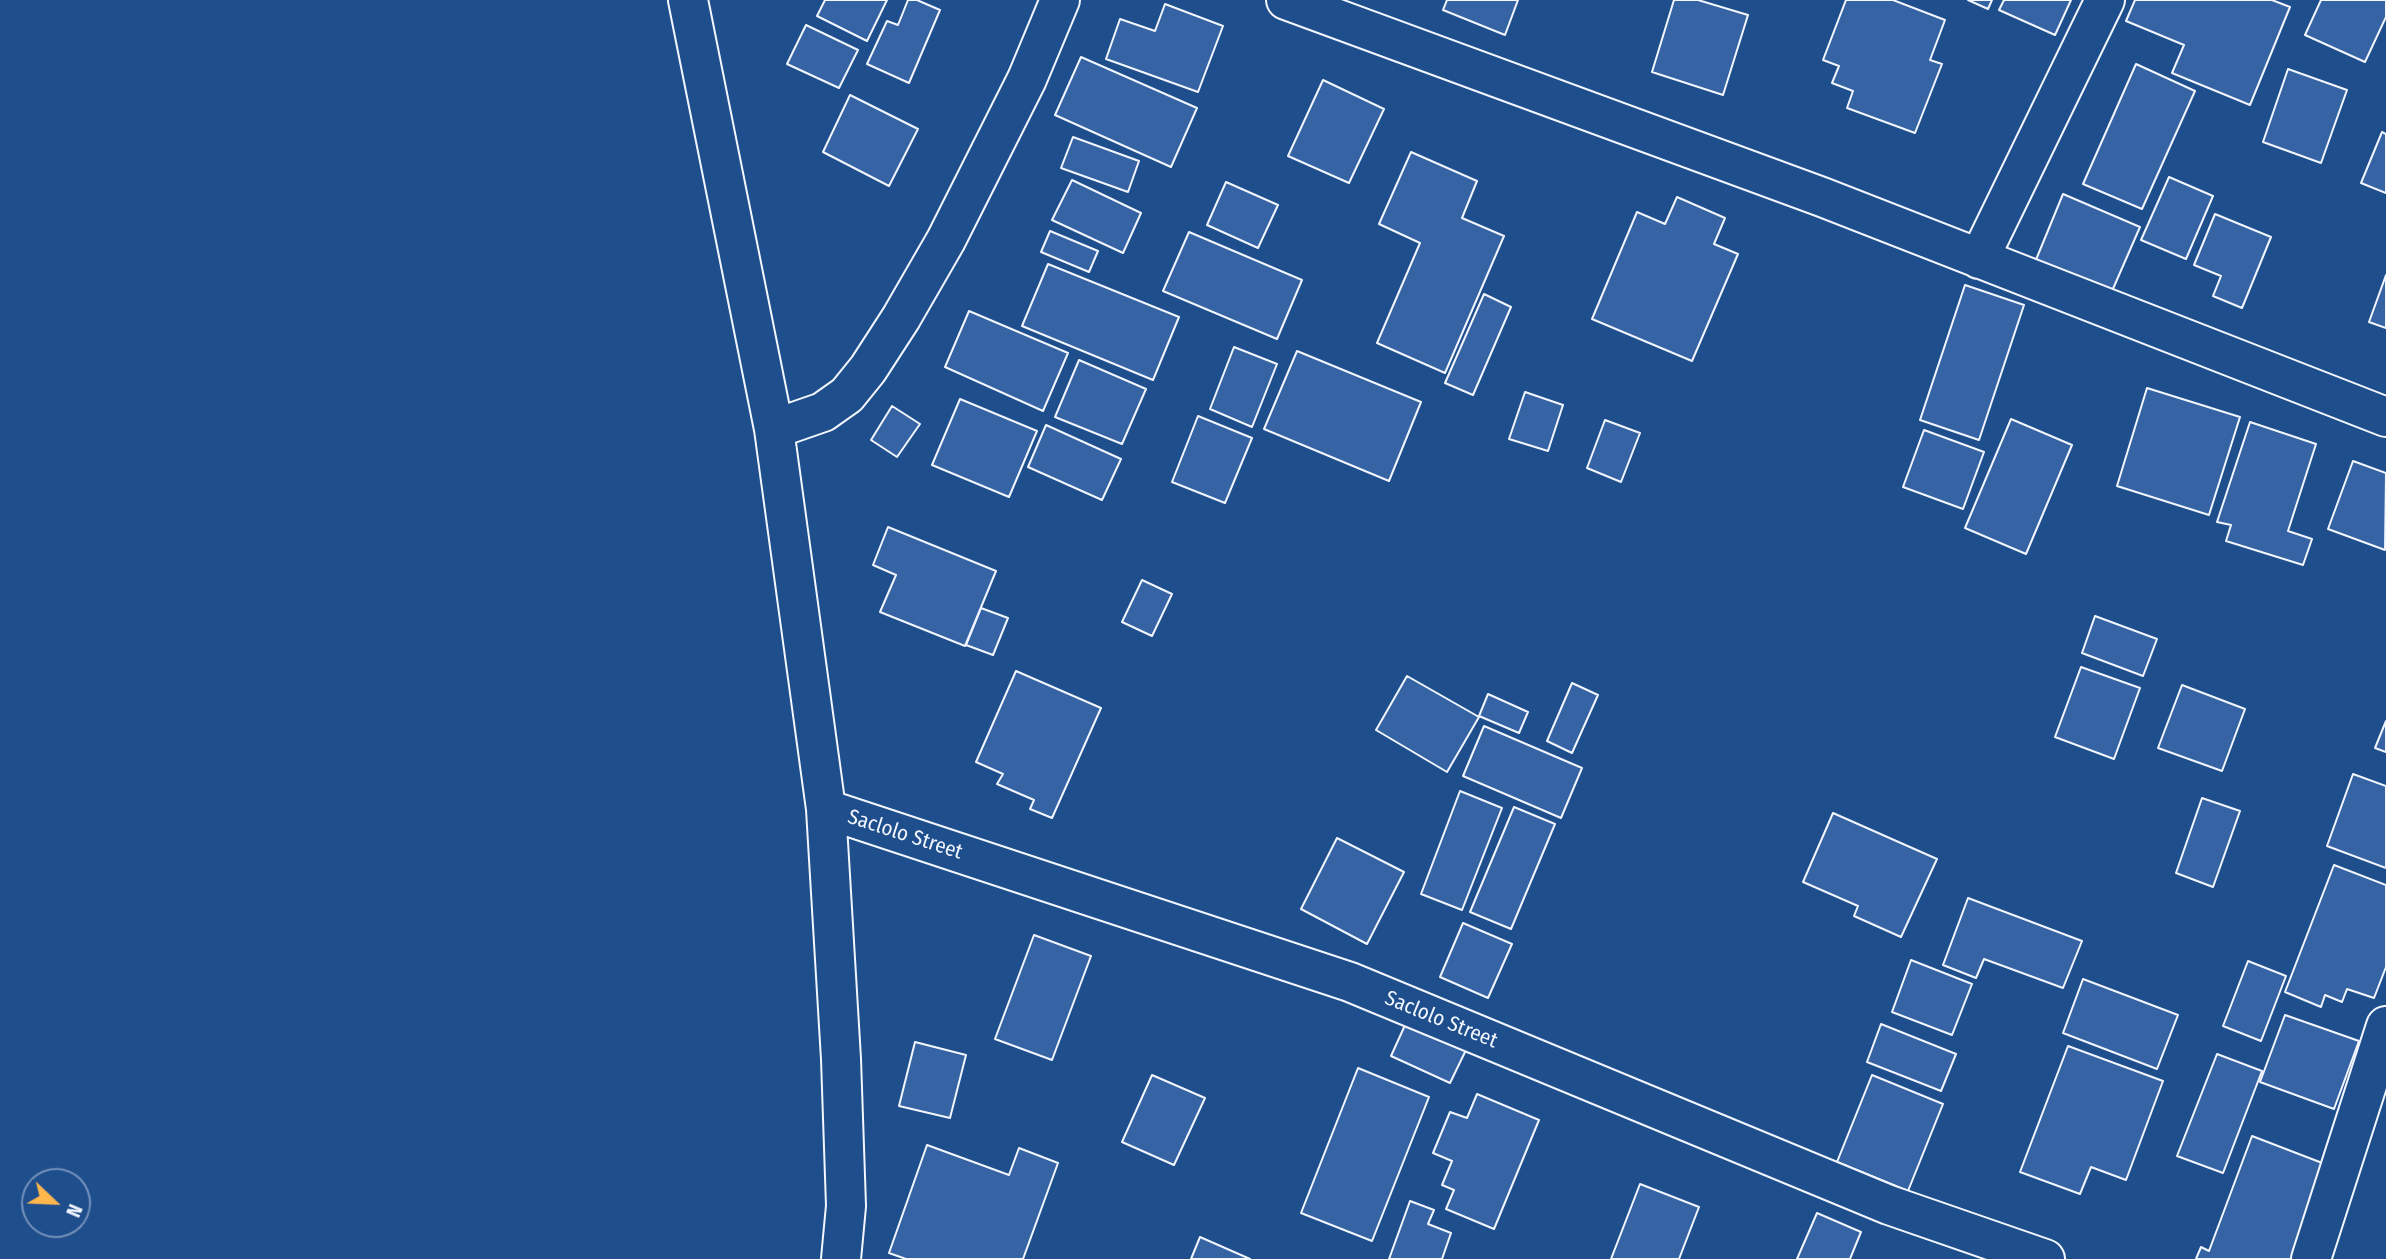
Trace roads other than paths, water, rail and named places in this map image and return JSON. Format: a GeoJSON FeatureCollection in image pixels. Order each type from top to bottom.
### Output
{"type":"FeatureCollection","features":[{"type":"Feature","properties":{"kind":"street"},"geometry":{"type":"LineString","coordinates":[[688,0],[774,429],[826,809],[841,1059],[846,1206],[841,1259]]}},
{"type":"Feature","properties":{"kind":"street"},"geometry":{"type":"LineString","coordinates":[[774,429],[823,412],[847,395],[867,369],[901,318],[946,240],[1027,79],[1060,0]]}},
{"type":"Feature","properties":{"kind":"street"},"geometry":{"type":"LineString","coordinates":[[1286,0],[1822,197],[2386,417]]}},
{"type":"Feature","properties":{"kind":"street"},"geometry":{"type":"LineString","coordinates":[[1979,259],[2105,0]]}},
{"type":"Feature","properties":{"kind":"street","name":"Saclolo Street"},"geometry":{"type":"LineString","coordinates":[[826,809],[1350,982],[1889,1205],[2045,1259]]}},
{"type":"Feature","properties":{"kind":"street"},"geometry":{"type":"LineString","coordinates":[[2311,1259],[2386,1026]]}}]}
